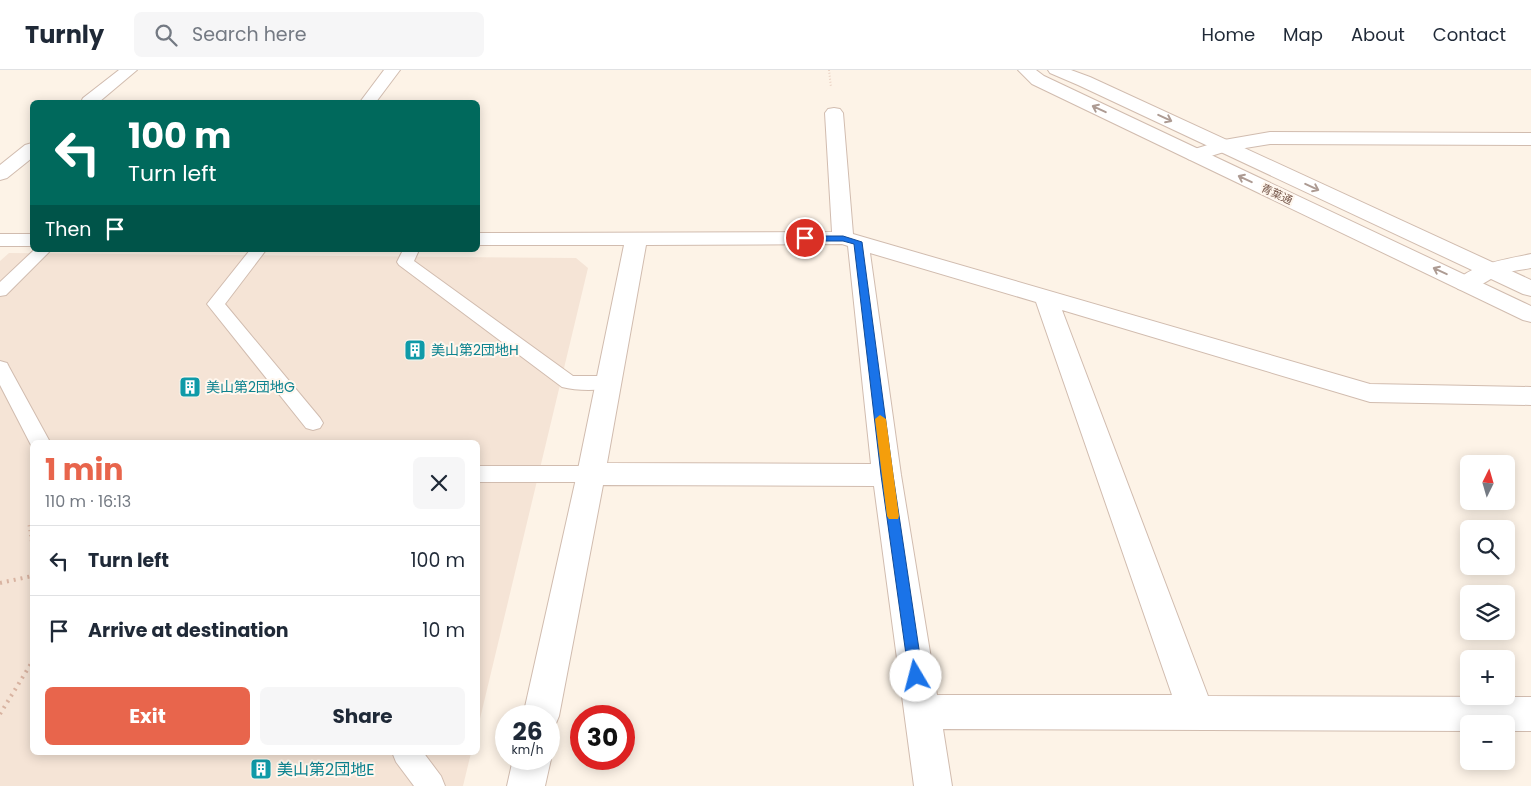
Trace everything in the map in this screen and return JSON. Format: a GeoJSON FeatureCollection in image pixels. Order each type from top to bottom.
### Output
{"type":"FeatureCollection","features":[{"type":"Feature","properties":{"kind":"street"},"geometry":{"type":"LineString","coordinates":[[92,100],[129,70]]}},
{"type":"Feature","properties":{"kind":"street"},"geometry":{"type":"LineString","coordinates":[[370,100],[392,70]]}},
{"type":"Feature","properties":{"kind":"street","name":"青葉通"},"geometry":{"type":"LineString","coordinates":[[1026,70],[1038,80],[1531,315]]}},
{"type":"Feature","properties":{"kind":"street","name":"青葉通"},"geometry":{"type":"LineString","coordinates":[[1056,70],[1084,80],[1531,288]]}},
{"type":"Feature","properties":{"kind":"street"},"geometry":{"type":"LineString","coordinates":[[834,113],[850,240],[887,475],[932,786]]}},
{"type":"Feature","properties":{"kind":"street"},"geometry":{"type":"LineString","coordinates":[[1195,155],[1224,146],[1270,138],[1531,138]]}},
{"type":"Feature","properties":{"kind":"street"},"geometry":{"type":"LineString","coordinates":[[0,174],[30,151]]}},
{"type":"Feature","properties":{"kind":"street"},"geometry":{"type":"LineString","coordinates":[[480,239],[850,240],[1370,393],[1531,396]]}},
{"type":"Feature","properties":{"kind":"street"},"geometry":{"type":"LineString","coordinates":[[543,705],[591,474],[636,239]]}},
{"type":"Feature","properties":{"kind":"street"},"geometry":{"type":"LineString","coordinates":[[0,240],[30,240]]}},
{"type":"Feature","properties":{"kind":"street"},"geometry":{"type":"LineString","coordinates":[[1466,284],[1491,270],[1531,261]]}},
{"type":"Feature","properties":{"kind":"street"},"geometry":{"type":"LineString","coordinates":[[1046,298],[1196,714]]}},
{"type":"Feature","properties":{"kind":"street"},"geometry":{"type":"LineString","coordinates":[[591,474],[887,475]]}},
{"type":"Feature","properties":{"kind":"street"},"geometry":{"type":"LineString","coordinates":[[921,712],[1531,714]]}},
{"type":"Feature","properties":{"kind":"street"},"geometry":{"type":"LineString","coordinates":[[526,786],[530,770]]}},
{"type":"Feature","properties":{"kind":"lane"},"geometry":{"type":"LineString","coordinates":[[0,291],[41,252]]}},
{"type":"Feature","properties":{"kind":"lane"},"geometry":{"type":"LineString","coordinates":[[256,252],[216,304],[313,423]]}},
{"type":"Feature","properties":{"kind":"lane"},"geometry":{"type":"LineString","coordinates":[[410,252],[405,262],[569,382],[608,382]]}},
{"type":"Feature","properties":{"kind":"lane"},"geometry":{"type":"LineString","coordinates":[[0,367],[39,440]]}},
{"type":"Feature","properties":{"kind":"lane"},"geometry":{"type":"LineString","coordinates":[[480,474],[591,474]]}},
{"type":"Feature","properties":{"kind":"lane"},"geometry":{"type":"LineString","coordinates":[[408,755],[431,786]]}},
{"type":"Feature","properties":{"kind":"path"},"geometry":{"type":"LineString","coordinates":[[0,583],[30,576]]}},
{"type":"Feature","properties":{"kind":"path"},"geometry":{"type":"LineString","coordinates":[[0,714],[30,665]]}},
{"type":"Feature","properties":{"kind":"shaded area"},"geometry":{"type":"Polygon","coordinates":[[[9,253],[576,258],[588,268],[480,719],[480,440],[30,440],[30,755],[471,755],[463,786],[0,786],[0,261],[9,253]]]}},
{"type":"Feature","properties":{"kind":"slow traffic"},"geometry":{"type":"LineString","coordinates":[[880,419],[893,516]]}},
{"type":"Feature","properties":{"kind":"place","name":"美山第2団地H"},"geometry":{"type":"Point","coordinates":[415,350]}},
{"type":"Feature","properties":{"kind":"place","name":"美山第2団地G"},"geometry":{"type":"Point","coordinates":[190,387]}},
{"type":"Feature","properties":{"kind":"place","name":"美山第2団地E"},"geometry":{"type":"Point","coordinates":[261,769]}},
{"type":"Feature","properties":{"kind":"route"},"geometry":{"type":"LineString","coordinates":[[805,238],[843,238],[858,242],[887,475],[916,676]]}}]}
